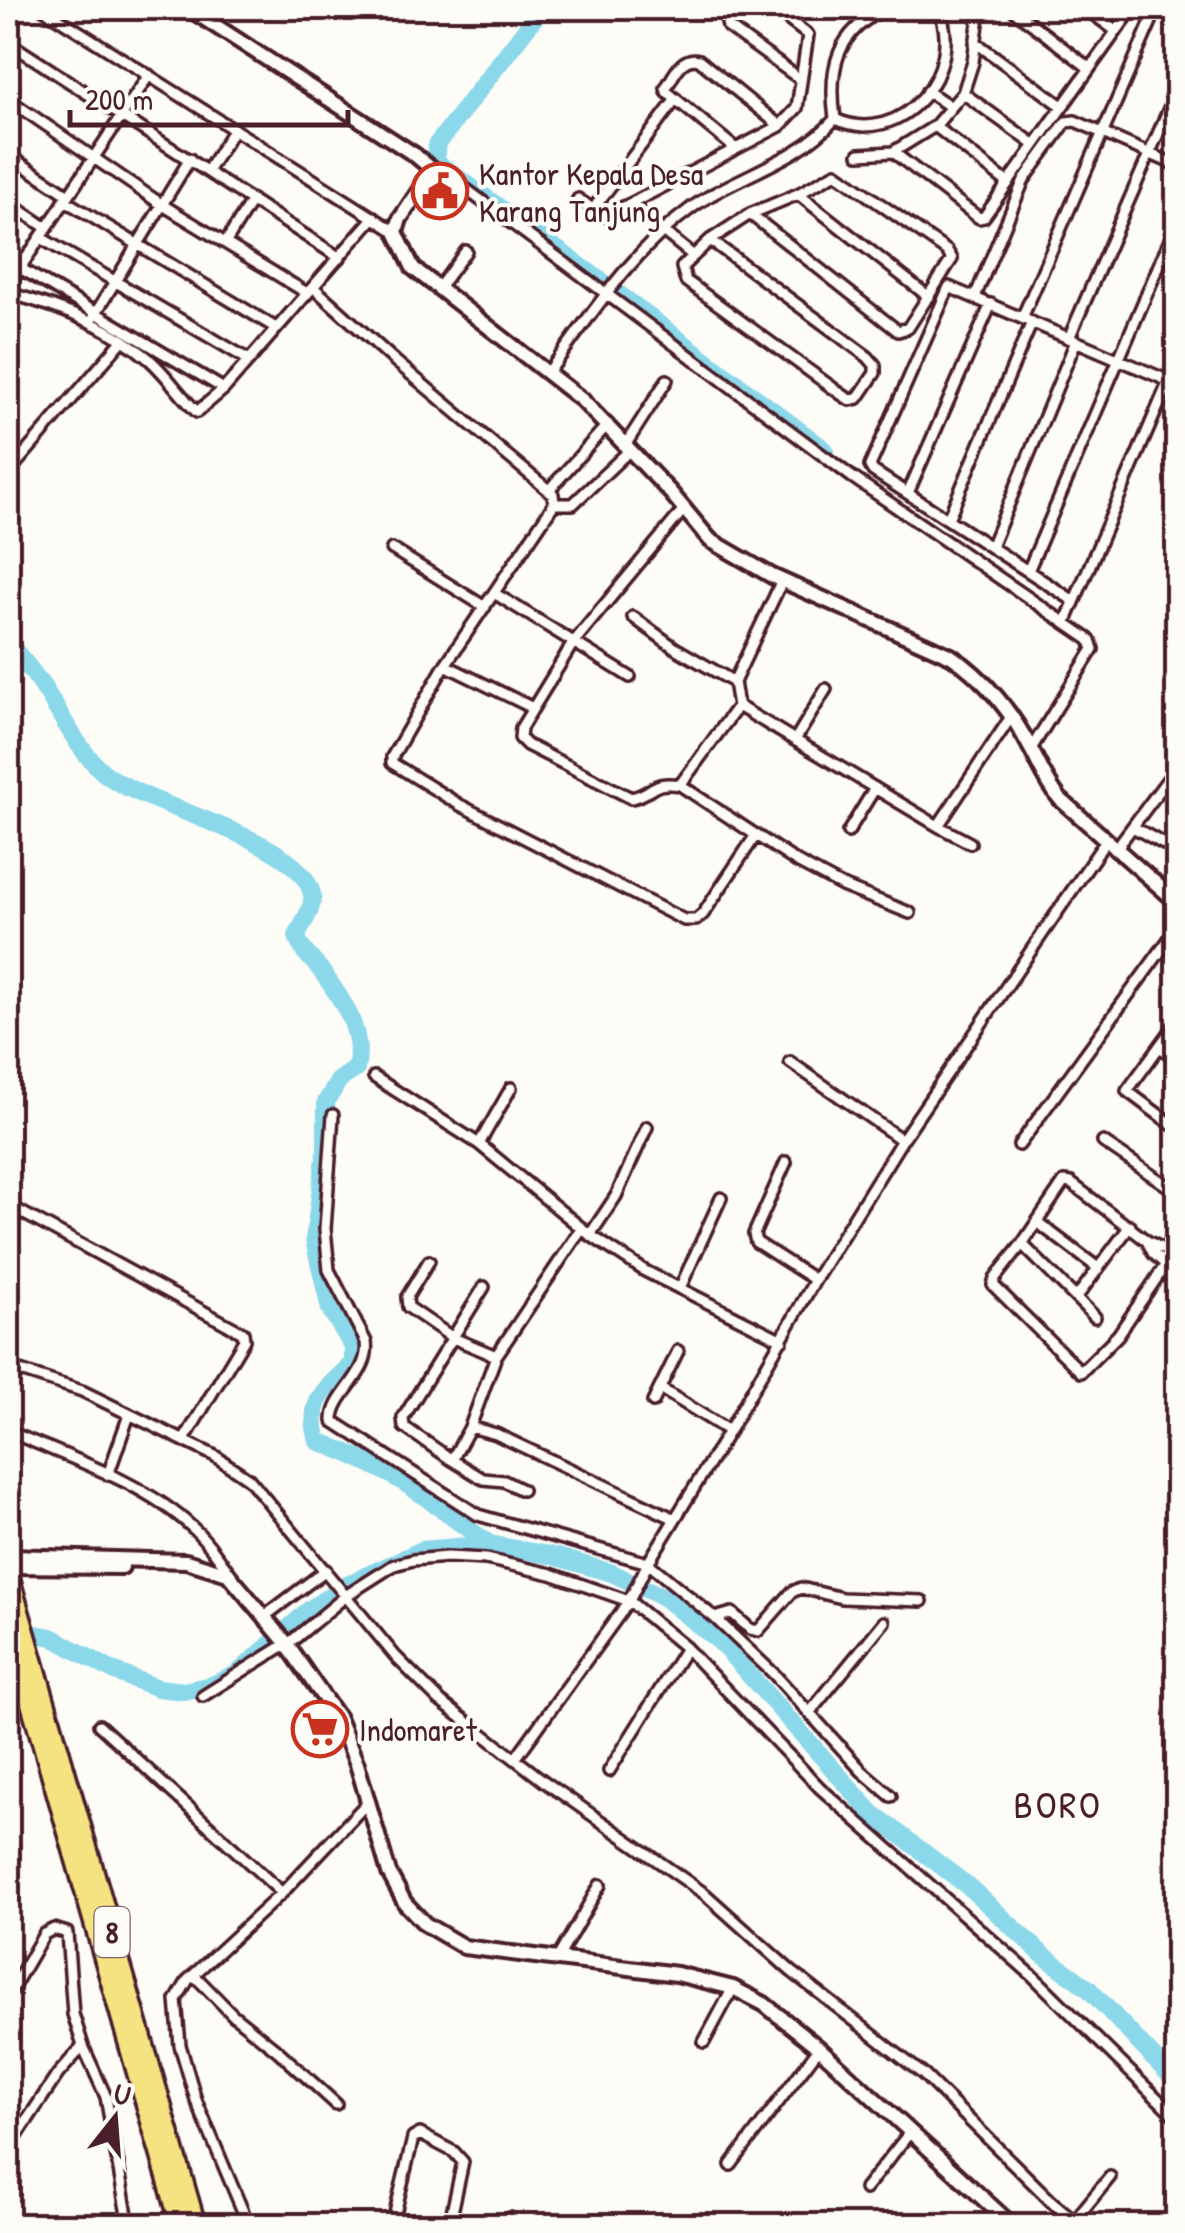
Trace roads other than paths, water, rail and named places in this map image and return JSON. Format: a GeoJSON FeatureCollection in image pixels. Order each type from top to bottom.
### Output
{"type":"FeatureCollection","features":[{"type":"Feature","properties":{"kind":"highway","name":"8"},"geometry":{"type":"LineString","coordinates":[[8,1570],[16,1601],[15,1634],[181,2226]]}},
{"type":"Feature","properties":{"kind":"highway","name":"8"},"geometry":{"type":"LineString","coordinates":[[15,1634],[196,2226]]}},
{"type":"Feature","properties":{"kind":"street"},"geometry":{"type":"LineString","coordinates":[[42,8],[396,232],[413,268],[608,424],[718,546],[966,666],[1011,718],[1044,779],[1060,798],[1178,902]]}},
{"type":"Feature","properties":{"kind":"street"},"geometry":{"type":"LineString","coordinates":[[188,8],[415,155],[432,170],[447,175],[852,477],[1070,612]]}},
{"type":"Feature","properties":{"kind":"street"},"geometry":{"type":"LineString","coordinates":[[734,8],[726,18],[728,27],[800,80]]}},
{"type":"Feature","properties":{"kind":"street"},"geometry":{"type":"LineString","coordinates":[[578,199],[604,216],[780,126],[797,108],[808,35],[773,8]]}},
{"type":"Feature","properties":{"kind":"street"},"geometry":{"type":"LineString","coordinates":[[835,119],[830,85],[840,51],[867,18],[886,8]]}},
{"type":"Feature","properties":{"kind":"street"},"geometry":{"type":"LineString","coordinates":[[835,119],[860,128],[894,122],[908,114],[937,72],[946,40],[946,23],[938,8]]}},
{"type":"Feature","properties":{"kind":"street"},"geometry":{"type":"LineString","coordinates":[[859,154],[893,152],[935,126],[963,93],[973,62],[980,8]]}},
{"type":"Feature","properties":{"kind":"street"},"geometry":{"type":"LineString","coordinates":[[1010,8],[1090,68]]}},
{"type":"Feature","properties":{"kind":"street"},"geometry":{"type":"LineString","coordinates":[[1085,8],[1116,31]]}},
{"type":"Feature","properties":{"kind":"street"},"geometry":{"type":"LineString","coordinates":[[893,152],[979,218],[984,216],[1133,8]]}},
{"type":"Feature","properties":{"kind":"street"},"geometry":{"type":"LineString","coordinates":[[948,519],[1101,132],[1157,8]]}},
{"type":"Feature","properties":{"kind":"street"},"geometry":{"type":"LineString","coordinates":[[8,42],[340,258]]}},
{"type":"Feature","properties":{"kind":"street"},"geometry":{"type":"LineString","coordinates":[[975,42],[1062,106]]}},
{"type":"Feature","properties":{"kind":"street"},"geometry":{"type":"LineString","coordinates":[[736,149],[666,88],[684,62],[693,58],[780,126]]}},
{"type":"Feature","properties":{"kind":"street"},"geometry":{"type":"LineString","coordinates":[[149,75],[8,289],[94,318],[224,389]]}},
{"type":"Feature","properties":{"kind":"street"},"geometry":{"type":"LineString","coordinates":[[991,547],[1072,340],[1178,88]]}},
{"type":"Feature","properties":{"kind":"street"},"geometry":{"type":"LineString","coordinates":[[926,91],[952,106]]}},
{"type":"Feature","properties":{"kind":"street"},"geometry":{"type":"LineString","coordinates":[[963,93],[1034,145]]}},
{"type":"Feature","properties":{"kind":"street"},"geometry":{"type":"LineString","coordinates":[[8,99],[161,204],[310,290],[556,498],[446,664],[392,763],[460,805],[684,920],[701,918],[756,835]]}},
{"type":"Feature","properties":{"kind":"street"},"geometry":{"type":"LineString","coordinates":[[597,212],[597,204],[676,99]]}},
{"type":"Feature","properties":{"kind":"street"},"geometry":{"type":"LineString","coordinates":[[548,373],[634,259],[666,230],[708,197],[809,144],[835,119]]}},
{"type":"Feature","properties":{"kind":"street"},"geometry":{"type":"LineString","coordinates":[[975,297],[1024,180],[1066,122],[1075,121],[1178,166]]}},
{"type":"Feature","properties":{"kind":"street"},"geometry":{"type":"LineString","coordinates":[[935,126],[1008,183]]}},
{"type":"Feature","properties":{"kind":"street"},"geometry":{"type":"LineString","coordinates":[[208,170],[234,129]]}},
{"type":"Feature","properties":{"kind":"street"},"geometry":{"type":"LineString","coordinates":[[8,155],[66,197],[276,328]]}},
{"type":"Feature","properties":{"kind":"street"},"geometry":{"type":"LineString","coordinates":[[94,318],[114,278],[190,160]]}},
{"type":"Feature","properties":{"kind":"street"},"geometry":{"type":"LineString","coordinates":[[396,232],[432,170]]}},
{"type":"Feature","properties":{"kind":"street"},"geometry":{"type":"LineString","coordinates":[[710,240],[868,358],[875,373],[858,398],[850,400],[840,394],[686,281],[682,267],[692,254],[710,240],[750,214],[798,194],[828,175],[842,175],[948,252],[952,259],[929,297],[908,328],[898,331],[750,214]]}},
{"type":"Feature","properties":{"kind":"street"},"geometry":{"type":"LineString","coordinates":[[798,194],[929,297]]}},
{"type":"Feature","properties":{"kind":"street"},"geometry":{"type":"LineString","coordinates":[[226,242],[252,200]]}},
{"type":"Feature","properties":{"kind":"street"},"geometry":{"type":"LineString","coordinates":[[8,202],[44,233],[250,360]]}},
{"type":"Feature","properties":{"kind":"street"},"geometry":{"type":"LineString","coordinates":[[630,204],[692,254]]}},
{"type":"Feature","properties":{"kind":"street"},"geometry":{"type":"LineString","coordinates":[[8,251],[146,357],[197,412],[224,389],[374,217]]}},
{"type":"Feature","properties":{"kind":"street"},"geometry":{"type":"LineString","coordinates":[[1028,571],[1178,221]]}},
{"type":"Feature","properties":{"kind":"street"},"geometry":{"type":"LineString","coordinates":[[438,289],[466,251]]}},
{"type":"Feature","properties":{"kind":"street"},"geometry":{"type":"LineString","coordinates":[[1031,750],[1093,649],[1090,640],[1070,612],[1028,571],[872,471],[870,466],[948,288],[1168,381]]}},
{"type":"Feature","properties":{"kind":"street"},"geometry":{"type":"LineString","coordinates":[[908,493],[992,304]]}},
{"type":"Feature","properties":{"kind":"street"},"geometry":{"type":"LineString","coordinates":[[8,473],[122,341]]}},
{"type":"Feature","properties":{"kind":"street"},"geometry":{"type":"LineString","coordinates":[[1070,612],[1178,360]]}},
{"type":"Feature","properties":{"kind":"street"},"geometry":{"type":"LineString","coordinates":[[554,504],[574,504],[628,447],[667,380]]}},
{"type":"Feature","properties":{"kind":"street"},"geometry":{"type":"LineString","coordinates":[[549,490],[608,424]]}},
{"type":"Feature","properties":{"kind":"street"},"geometry":{"type":"LineString","coordinates":[[684,509],[573,642],[521,728],[520,738],[526,745],[631,798],[657,784],[680,785],[842,886],[910,912]]}},
{"type":"Feature","properties":{"kind":"street"},"geometry":{"type":"LineString","coordinates":[[392,549],[485,607]]}},
{"type":"Feature","properties":{"kind":"street"},"geometry":{"type":"LineString","coordinates":[[680,785],[738,706],[734,682],[782,580]]}},
{"type":"Feature","properties":{"kind":"street"},"geometry":{"type":"LineString","coordinates":[[494,593],[630,677]]}},
{"type":"Feature","properties":{"kind":"street"},"geometry":{"type":"LineString","coordinates":[[633,618],[734,682]]}},
{"type":"Feature","properties":{"kind":"street"},"geometry":{"type":"LineString","coordinates":[[446,664],[533,708]]}},
{"type":"Feature","properties":{"kind":"street"},"geometry":{"type":"LineString","coordinates":[[795,740],[826,689]]}},
{"type":"Feature","properties":{"kind":"street"},"geometry":{"type":"LineString","coordinates":[[738,706],[970,842]]}},
{"type":"Feature","properties":{"kind":"street"},"geometry":{"type":"LineString","coordinates":[[938,826],[1011,718]]}},
{"type":"Feature","properties":{"kind":"street"},"geometry":{"type":"LineString","coordinates":[[514,1759],[630,1598],[902,1140],[1110,846],[1133,828],[1168,778],[1178,774]]}},
{"type":"Feature","properties":{"kind":"street"},"geometry":{"type":"LineString","coordinates":[[848,832],[875,788]]}},
{"type":"Feature","properties":{"kind":"street"},"geometry":{"type":"LineString","coordinates":[[1133,828],[1178,852]]}},
{"type":"Feature","properties":{"kind":"street"},"geometry":{"type":"LineString","coordinates":[[1020,1146],[1178,927]]}},
{"type":"Feature","properties":{"kind":"street"},"geometry":{"type":"LineString","coordinates":[[1178,1022],[1128,1088],[1128,1094],[1178,1129]]}},
{"type":"Feature","properties":{"kind":"street"},"geometry":{"type":"LineString","coordinates":[[1160,1047],[1178,1060]]}},
{"type":"Feature","properties":{"kind":"street"},"geometry":{"type":"LineString","coordinates":[[790,1062],[902,1140]]}},
{"type":"Feature","properties":{"kind":"street"},"geometry":{"type":"LineString","coordinates":[[374,1077],[479,1144],[586,1232],[645,1272],[782,1340]]}},
{"type":"Feature","properties":{"kind":"street"},"geometry":{"type":"LineString","coordinates":[[479,1144],[511,1088]]}},
{"type":"Feature","properties":{"kind":"street"},"geometry":{"type":"LineString","coordinates":[[333,1114],[325,1228],[328,1270],[367,1347],[365,1359],[333,1412],[333,1421],[478,1515],[646,1566],[715,1618],[890,1796]]}},
{"type":"Feature","properties":{"kind":"street"},"geometry":{"type":"LineString","coordinates":[[452,1460],[470,1427],[496,1356],[616,1196],[647,1127]]}},
{"type":"Feature","properties":{"kind":"street"},"geometry":{"type":"LineString","coordinates":[[1102,1142],[1178,1194]]}},
{"type":"Feature","properties":{"kind":"street"},"geometry":{"type":"LineString","coordinates":[[786,1162],[754,1234],[756,1242],[816,1280]]}},
{"type":"Feature","properties":{"kind":"street"},"geometry":{"type":"LineString","coordinates":[[1067,1181],[1148,1241],[1175,1251],[1118,1336],[1085,1371],[1078,1372],[993,1285],[994,1278],[1037,1222],[1067,1181]]}},
{"type":"Feature","properties":{"kind":"street"},"geometry":{"type":"LineString","coordinates":[[680,1288],[721,1198]]}},
{"type":"Feature","properties":{"kind":"street"},"geometry":{"type":"LineString","coordinates":[[8,1205],[244,1335],[184,1440]]}},
{"type":"Feature","properties":{"kind":"street"},"geometry":{"type":"LineString","coordinates":[[1037,1222],[1098,1268]]}},
{"type":"Feature","properties":{"kind":"street"},"geometry":{"type":"LineString","coordinates":[[1076,1298],[1130,1226]]}},
{"type":"Feature","properties":{"kind":"street"},"geometry":{"type":"LineString","coordinates":[[1148,1241],[1166,1265]]}},
{"type":"Feature","properties":{"kind":"street"},"geometry":{"type":"LineString","coordinates":[[1022,1244],[1095,1318]]}},
{"type":"Feature","properties":{"kind":"street"},"geometry":{"type":"LineString","coordinates":[[429,1261],[406,1305],[453,1338],[496,1356]]}},
{"type":"Feature","properties":{"kind":"street"},"geometry":{"type":"LineString","coordinates":[[484,1288],[402,1422],[483,1480],[504,1481],[522,1490]]}},
{"type":"Feature","properties":{"kind":"street"},"geometry":{"type":"LineString","coordinates":[[652,1402],[678,1350]]}},
{"type":"Feature","properties":{"kind":"street"},"geometry":{"type":"LineString","coordinates":[[8,1367],[68,1385],[128,1418],[215,1456],[252,1482],[396,1657],[440,1701],[514,1759],[704,1894],[791,1971],[924,2075],[1078,2223],[1110,2177]]}},
{"type":"Feature","properties":{"kind":"street"},"geometry":{"type":"LineString","coordinates":[[661,1389],[730,1431]]}},
{"type":"Feature","properties":{"kind":"street"},"geometry":{"type":"LineString","coordinates":[[108,1475],[128,1418]]}},
{"type":"Feature","properties":{"kind":"street"},"geometry":{"type":"LineString","coordinates":[[470,1427],[496,1434],[675,1519]]}},
{"type":"Feature","properties":{"kind":"street"},"geometry":{"type":"LineString","coordinates":[[8,1432],[108,1475],[187,1522],[265,1616],[338,1718],[398,1892],[425,1924],[464,1948],[677,1974],[733,1988],[774,2010],[819,2048],[1014,2226]]}},
{"type":"Feature","properties":{"kind":"street"},"geometry":{"type":"LineString","coordinates":[[1178,1463],[1169,1476],[1178,1491]]}},
{"type":"Feature","properties":{"kind":"street"},"geometry":{"type":"LineString","coordinates":[[8,1556],[160,1564]]}},
{"type":"Feature","properties":{"kind":"street"},"geometry":{"type":"LineString","coordinates":[[203,1696],[285,1642],[346,1594],[394,1565],[447,1557],[506,1563],[630,1598],[686,1648],[820,1788],[1034,1978],[1178,2119]]}},
{"type":"Feature","properties":{"kind":"street"},"geometry":{"type":"LineString","coordinates":[[8,1570],[196,1562],[235,1580]]}},
{"type":"Feature","properties":{"kind":"street"},"geometry":{"type":"LineString","coordinates":[[265,1616],[328,1572]]}},
{"type":"Feature","properties":{"kind":"street"},"geometry":{"type":"LineString","coordinates":[[715,1618],[732,1612],[750,1629],[758,1631],[792,1592],[801,1588],[842,1598],[922,1601]]}},
{"type":"Feature","properties":{"kind":"street"},"geometry":{"type":"LineString","coordinates":[[810,1712],[884,1622]]}},
{"type":"Feature","properties":{"kind":"street"},"geometry":{"type":"LineString","coordinates":[[609,1770],[686,1648]]}},
{"type":"Feature","properties":{"kind":"street"},"geometry":{"type":"LineString","coordinates":[[99,1725],[282,1893]]}},
{"type":"Feature","properties":{"kind":"street"},"geometry":{"type":"LineString","coordinates":[[248,2226],[240,2197],[196,2100],[180,2045],[176,2000],[194,1975],[282,1893],[367,1803]]}},
{"type":"Feature","properties":{"kind":"street"},"geometry":{"type":"LineString","coordinates":[[556,1961],[600,1886]]}},
{"type":"Feature","properties":{"kind":"street"},"geometry":{"type":"LineString","coordinates":[[8,1996],[44,1934],[63,1930],[68,1935],[73,2014],[106,2097],[129,2226]]}},
{"type":"Feature","properties":{"kind":"street"},"geometry":{"type":"LineString","coordinates":[[194,1975],[233,2015],[336,2104]]}},
{"type":"Feature","properties":{"kind":"street"},"geometry":{"type":"LineString","coordinates":[[704,2042],[733,1988]]}},
{"type":"Feature","properties":{"kind":"street"},"geometry":{"type":"LineString","coordinates":[[8,2149],[64,2066],[83,2046]]}},
{"type":"Feature","properties":{"kind":"street"},"geometry":{"type":"LineString","coordinates":[[732,2165],[819,2048]]}},
{"type":"Feature","properties":{"kind":"street"},"geometry":{"type":"LineString","coordinates":[[866,2189],[911,2131]]}},
{"type":"Feature","properties":{"kind":"street"},"geometry":{"type":"LineString","coordinates":[[392,2226],[413,2138],[420,2134],[463,2160],[449,2226]]}},
{"type":"Feature","properties":{"kind":"waterway"},"geometry":{"type":"LineString","coordinates":[[542,8],[437,144],[435,161],[604,283]]}},
{"type":"Feature","properties":{"kind":"waterway"},"geometry":{"type":"LineString","coordinates":[[620,295],[825,450]]}},
{"type":"Feature","properties":{"kind":"waterway"},"geometry":{"type":"LineString","coordinates":[[8,642],[103,772],[124,786],[252,840],[280,856],[301,874],[312,894],[310,910],[297,936],[343,1003],[354,1028],[358,1055],[356,1069],[339,1080],[326,1102],[326,1151],[314,1240],[330,1309],[353,1347],[353,1363],[326,1389],[316,1405],[318,1441],[400,1480],[490,1544]]}},
{"type":"Feature","properties":{"kind":"waterway"},"geometry":{"type":"LineString","coordinates":[[13,1630],[52,1637],[115,1672],[158,1688],[184,1691],[237,1674],[309,1610],[344,1586],[422,1550],[490,1544],[554,1556],[612,1573],[663,1597],[720,1642],[872,1813],[969,1887],[1042,1954],[1088,1988],[1178,2084]]}},
{"type":"Feature","properties":{"kind":"place","name":"Kantor Kepala Desa Karang Tanjung"},"geometry":{"type":"Point","coordinates":[440,191]}},
{"type":"Feature","properties":{"kind":"place","name":"Indomaret"},"geometry":{"type":"Point","coordinates":[320,1729]}},
{"type":"Feature","properties":{"kind":"district","name":"BORO"},"geometry":{"type":"Point","coordinates":[1058,1804]}}]}
